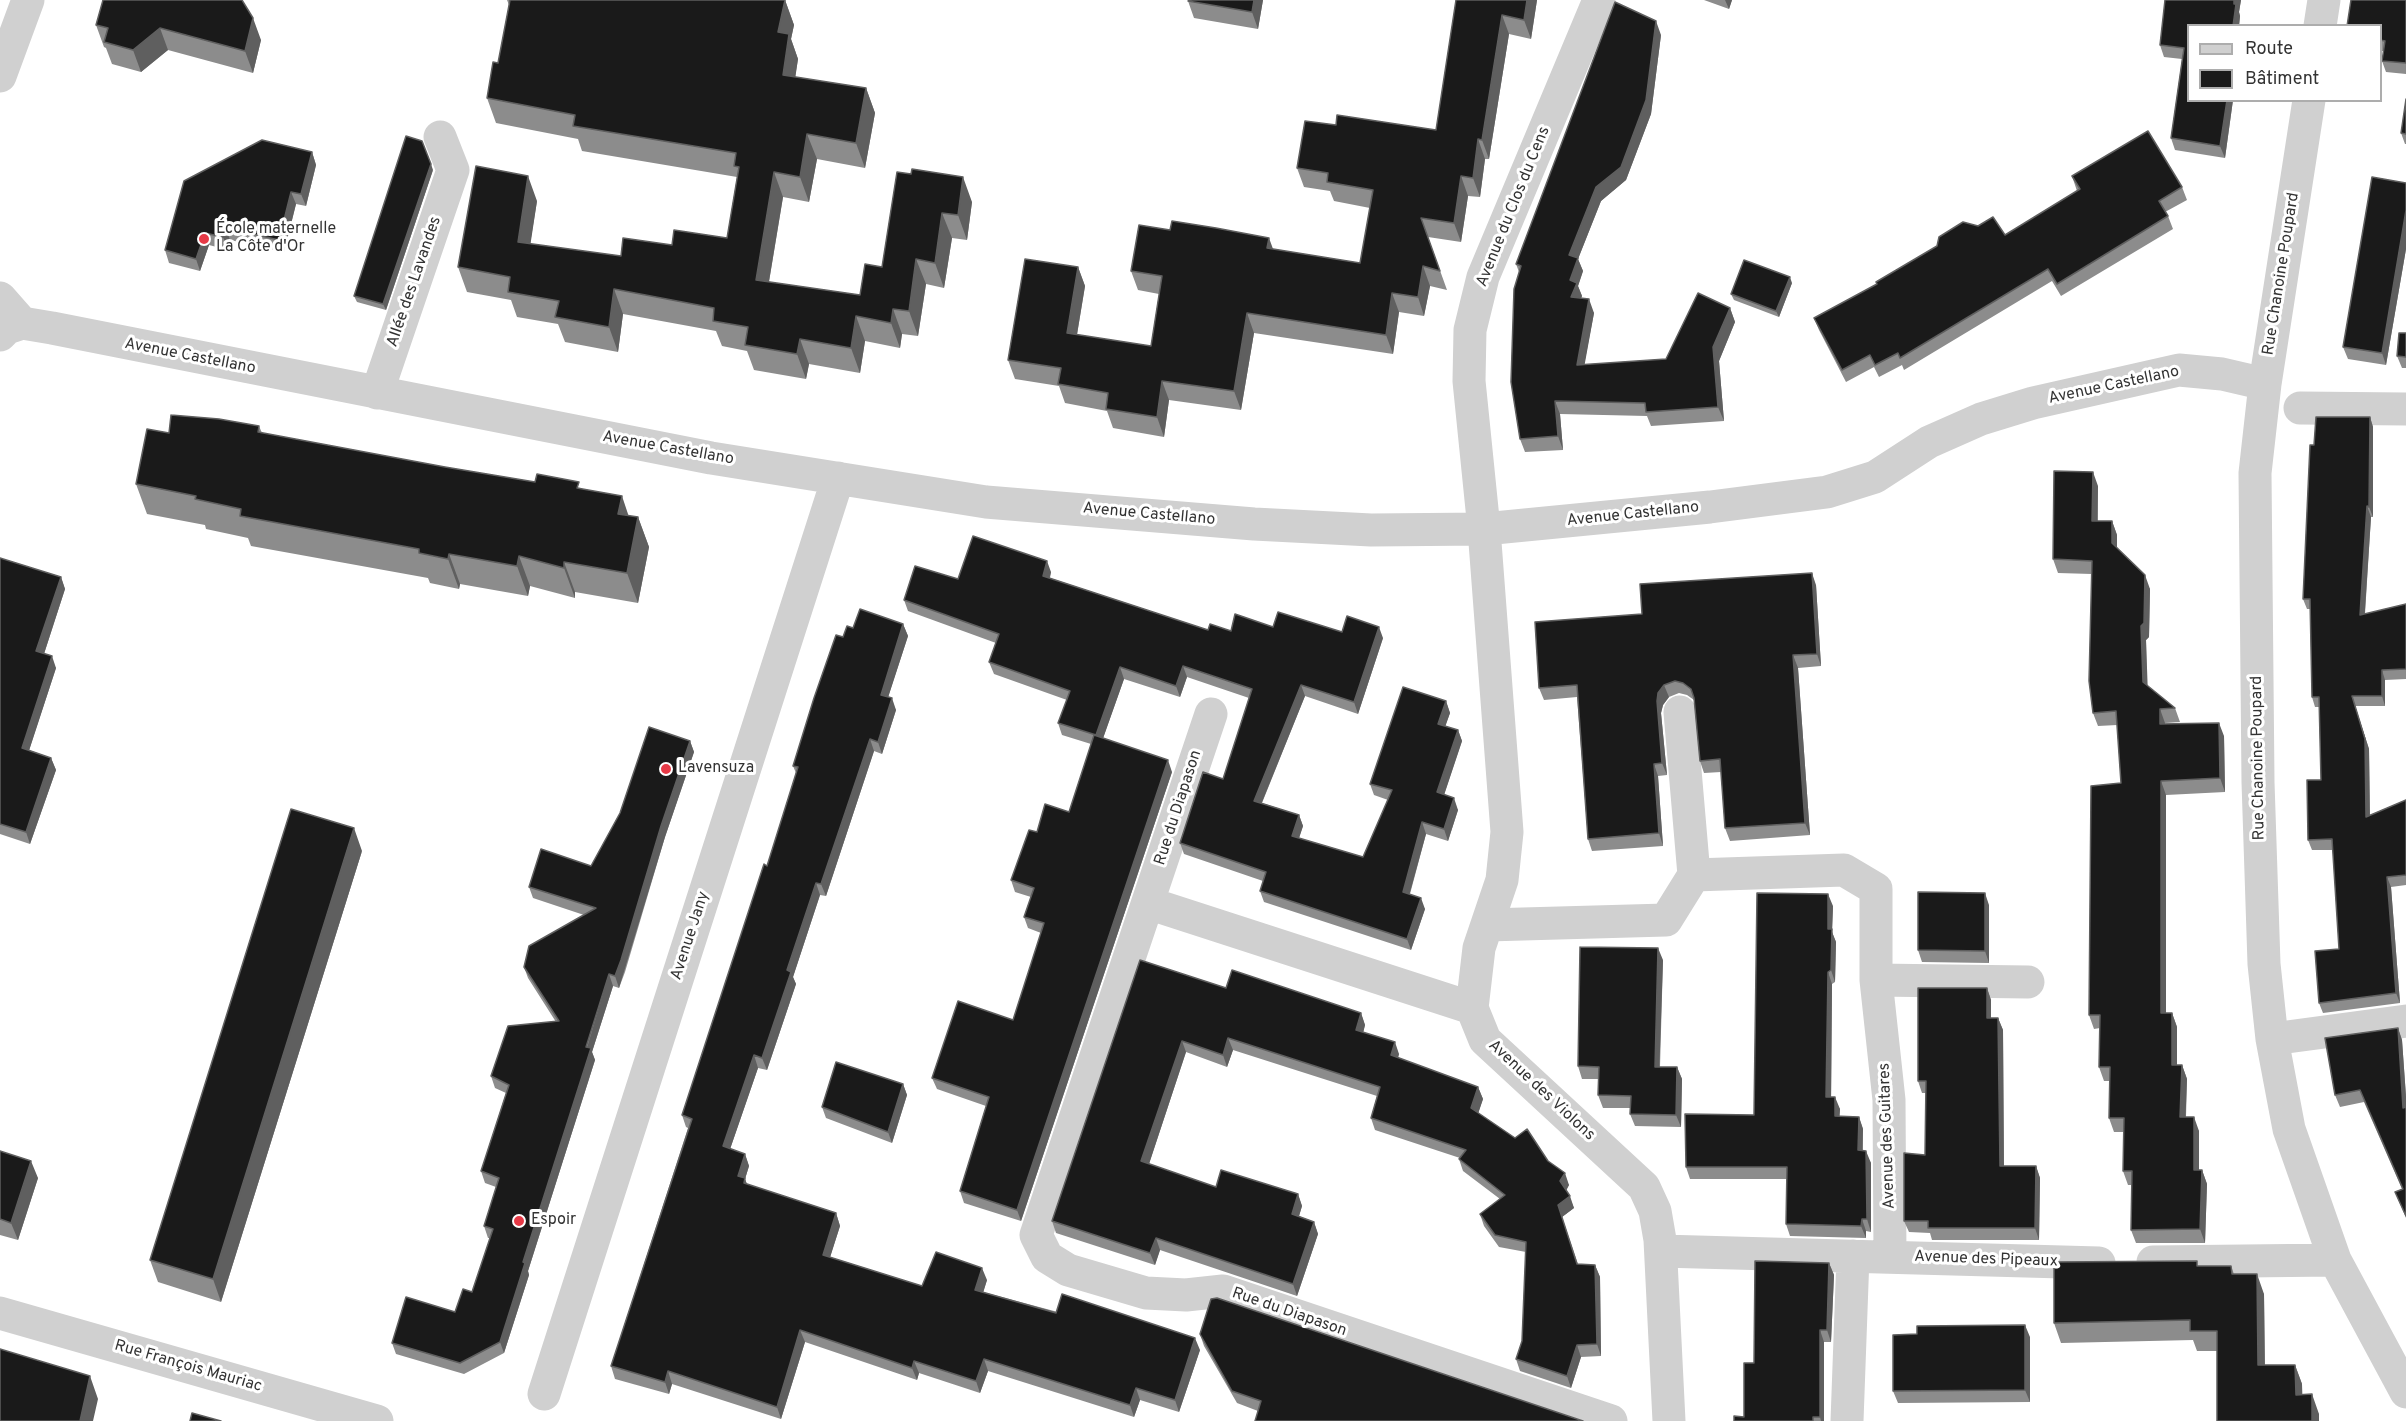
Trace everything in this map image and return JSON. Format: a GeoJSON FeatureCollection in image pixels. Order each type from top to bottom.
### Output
{"type":"FeatureCollection","features":[{"type":"Feature","properties":{"kind":"street","name":"Avenue du Clos du Cens"},"geometry":{"type":"LineString","coordinates":[[1484,529],[1469,381],[1470,330],[1483,277],[1599,0]]}},
{"type":"Feature","properties":{"kind":"street"},"geometry":{"type":"LineString","coordinates":[[2320,24],[2324,0]]}},
{"type":"Feature","properties":{"kind":"street"},"geometry":{"type":"LineString","coordinates":[[0,76],[17,7]]}},
{"type":"Feature","properties":{"kind":"street","name":"Rue Chanoine Poupard"},"geometry":{"type":"LineString","coordinates":[[2309,102],[2265,384],[2256,473],[2258,758],[2264,964],[2272,1039],[2289,1129],[2335,1260],[2406,1392]]}},
{"type":"Feature","properties":{"kind":"street","name":"Allée des Lavandes"},"geometry":{"type":"LineString","coordinates":[[377,393],[453,170],[440,137]]}},
{"type":"Feature","properties":{"kind":"street"},"geometry":{"type":"LineString","coordinates":[[0,298],[11,329]]}},
{"type":"Feature","properties":{"kind":"street","name":"Avenue Castellano"},"geometry":{"type":"LineString","coordinates":[[11,329],[377,393],[711,458],[986,502],[1254,524],[1371,530],[1484,529],[1710,507],[1827,492],[1875,477],[1929,442],[1981,419],[2033,403],[2179,370],[2222,374],[2265,384]]}},
{"type":"Feature","properties":{"kind":"street"},"geometry":{"type":"LineString","coordinates":[[2300,408],[2406,409]]}},
{"type":"Feature","properties":{"kind":"street","name":"Avenue Jany"},"geometry":{"type":"LineString","coordinates":[[544,1394],[838,478]]}},
{"type":"Feature","properties":{"kind":"street","name":"Avenue des Violons"},"geometry":{"type":"LineString","coordinates":[[1484,529],[1507,831],[1502,880],[1479,948],[1472,1008],[1485,1040],[1644,1187],[1655,1211],[1661,1251],[1669,1421]]}},
{"type":"Feature","properties":{"kind":"street"},"geometry":{"type":"LineString","coordinates":[[1487,925],[1666,920],[1694,875],[1680,712]]}},
{"type":"Feature","properties":{"kind":"street","name":"Rue du Diapason"},"geometry":{"type":"LineString","coordinates":[[1211,714],[1036,1235],[1047,1257],[1068,1270],[1146,1293],[1186,1295],[1223,1291],[1611,1421]]}},
{"type":"Feature","properties":{"kind":"street","name":"Avenue des Guitares"},"geometry":{"type":"LineString","coordinates":[[1694,875],[1844,870],[1876,889],[1876,980],[1889,1100],[1890,1257]]}},
{"type":"Feature","properties":{"kind":"street"},"geometry":{"type":"LineString","coordinates":[[1148,903],[1472,1008]]}},
{"type":"Feature","properties":{"kind":"street"},"geometry":{"type":"LineString","coordinates":[[1876,980],[2028,982]]}},
{"type":"Feature","properties":{"kind":"street"},"geometry":{"type":"LineString","coordinates":[[2272,1039],[2406,1021]]}},
{"type":"Feature","properties":{"kind":"street","name":"Avenue des Pipeaux"},"geometry":{"type":"LineString","coordinates":[[1661,1251],[2060,1263],[2335,1260]]}},
{"type":"Feature","properties":{"kind":"street"},"geometry":{"type":"LineString","coordinates":[[1847,1421],[1853,1256]]}},
{"type":"Feature","properties":{"kind":"street","name":"Rue François Mauriac"},"geometry":{"type":"LineString","coordinates":[[0,1313],[377,1421]]}},
{"type":"Feature","properties":{"kind":"building"},"geometry":{"type":"Polygon","coordinates":[[[103,0],[242,0],[253,18],[245,51],[160,28],[133,50],[104,42],[108,28],[96,25],[103,0]]]}},
{"type":"Feature","properties":{"kind":"building"},"geometry":{"type":"Polygon","coordinates":[[[510,0],[785,0],[778,32],[789,34],[783,75],[866,88],[856,143],[807,134],[800,177],[774,172],[756,280],[860,295],[865,264],[882,267],[897,172],[911,174],[912,169],[963,177],[958,215],[942,213],[935,263],[916,259],[909,311],[893,309],[891,323],[856,316],[851,348],[800,339],[797,354],[745,345],[748,327],[713,321],[714,308],[614,289],[609,327],[555,317],[559,301],[508,292],[510,277],[458,267],[476,166],[528,176],[518,242],[621,256],[623,238],[672,245],[674,230],[727,238],[739,167],[734,166],[736,153],[573,126],[575,115],[487,98],[493,62],[498,63],[510,0]]]}},
{"type":"Feature","properties":{"kind":"building"},"geometry":{"type":"Polygon","coordinates":[[[1189,0],[1254,0],[1252,12],[1189,0]]]}},
{"type":"Feature","properties":{"kind":"building"},"geometry":{"type":"Polygon","coordinates":[[[1456,0],[1527,0],[1524,20],[1502,15],[1482,140],[1478,139],[1473,178],[1461,176],[1454,223],[1421,218],[1440,271],[1423,266],[1418,297],[1392,293],[1386,335],[1247,313],[1234,391],[1162,381],[1157,417],[1106,409],[1108,393],[1058,384],[1061,368],[1008,360],[1025,259],[1078,267],[1067,333],[1151,346],[1162,276],[1131,271],[1139,225],[1170,230],[1172,221],[1216,228],[1269,238],[1267,248],[1360,263],[1373,190],[1327,182],[1328,173],[1297,168],[1305,121],[1336,125],[1337,115],[1436,130],[1456,0]]]}},
{"type":"Feature","properties":{"kind":"building"},"geometry":{"type":"Polygon","coordinates":[[[2165,0],[2234,0],[2236,4],[2233,24],[2187,24],[2187,102],[2227,102],[2220,146],[2171,138],[2184,48],[2160,45],[2165,0]]]}},
{"type":"Feature","properties":{"kind":"building"},"geometry":{"type":"Polygon","coordinates":[[[2351,0],[2406,0],[2406,63],[2382,61],[2385,41],[2382,40],[2382,24],[2347,24],[2351,0]]]}},
{"type":"Feature","properties":{"kind":"building"},"geometry":{"type":"Polygon","coordinates":[[[1615,2],[1656,21],[1646,100],[1621,167],[1596,187],[1569,255],[1578,258],[1570,280],[1577,283],[1571,297],[1589,299],[1577,365],[1666,359],[1698,293],[1730,308],[1713,347],[1718,407],[1646,412],[1645,403],[1555,401],[1558,436],[1520,439],[1511,382],[1514,289],[1521,266],[1516,264],[1615,2]]]}},
{"type":"Feature","properties":{"kind":"building"},"geometry":{"type":"Polygon","coordinates":[[[2406,99],[2406,134],[2401,133],[2406,99]]]}},
{"type":"Feature","properties":{"kind":"building"},"geometry":{"type":"Polygon","coordinates":[[[2148,131],[2182,187],[2159,201],[2168,216],[2057,284],[2048,269],[1900,358],[1898,353],[1875,365],[1870,355],[1842,370],[1814,318],[1877,284],[1876,282],[1937,246],[1939,237],[1963,222],[1978,226],[1993,217],[2005,235],[2080,189],[2072,176],[2148,131]]]}},
{"type":"Feature","properties":{"kind":"building"},"geometry":{"type":"Polygon","coordinates":[[[406,136],[422,141],[431,164],[383,304],[354,296],[406,136]]]}},
{"type":"Feature","properties":{"kind":"building"},"geometry":{"type":"Polygon","coordinates":[[[262,140],[312,152],[301,194],[291,192],[279,240],[226,228],[223,237],[205,233],[196,259],[165,250],[184,181],[262,140]]]}},
{"type":"Feature","properties":{"kind":"building"},"geometry":{"type":"Polygon","coordinates":[[[2372,177],[2406,183],[2406,210],[2382,353],[2343,347],[2372,177]]]}},
{"type":"Feature","properties":{"kind":"building"},"geometry":{"type":"Polygon","coordinates":[[[1744,260],[1790,277],[1776,311],[1731,294],[1744,260]]]}},
{"type":"Feature","properties":{"kind":"building"},"geometry":{"type":"Polygon","coordinates":[[[2399,333],[2406,333],[2406,357],[2397,356],[2399,333]]]}},
{"type":"Feature","properties":{"kind":"building"},"geometry":{"type":"Polygon","coordinates":[[[171,415],[219,419],[259,426],[258,432],[535,482],[537,474],[579,482],[577,488],[622,496],[618,514],[638,517],[627,573],[564,562],[564,568],[519,556],[517,566],[449,554],[448,559],[419,553],[419,549],[240,516],[241,509],[195,499],[196,496],[136,484],[147,429],[169,433],[171,415]]]}},
{"type":"Feature","properties":{"kind":"building"},"geometry":{"type":"Polygon","coordinates":[[[2316,417],[2370,417],[2369,507],[2367,506],[2360,615],[2406,604],[2406,669],[2382,670],[2382,696],[2352,696],[2365,739],[2366,817],[2406,800],[2406,875],[2387,877],[2396,993],[2319,1003],[2315,951],[2339,949],[2332,839],[2308,840],[2307,780],[2321,780],[2319,697],[2312,697],[2310,599],[2303,599],[2310,445],[2314,445],[2316,417]]]}},
{"type":"Feature","properties":{"kind":"building"},"geometry":{"type":"Polygon","coordinates":[[[2054,471],[2093,472],[2092,521],[2112,521],[2112,543],[2145,575],[2144,623],[2141,626],[2143,682],[2175,708],[2160,709],[2160,724],[2219,723],[2220,778],[2161,781],[2161,1013],[2172,1013],[2172,1065],[2182,1065],[2180,1117],[2194,1117],[2194,1170],[2202,1170],[2200,1229],[2131,1230],[2132,1171],[2123,1171],[2124,1118],[2109,1118],[2110,1067],[2099,1067],[2100,1015],[2089,1015],[2091,786],[2121,783],[2116,711],[2093,713],[2089,681],[2092,561],[2053,559],[2054,471]]]}},
{"type":"Feature","properties":{"kind":"building"},"geometry":{"type":"Polygon","coordinates":[[[973,536],[1047,561],[1043,576],[1208,630],[1210,624],[1231,631],[1235,614],[1273,627],[1278,612],[1342,632],[1347,616],[1379,627],[1354,702],[1301,685],[1254,801],[1299,815],[1292,836],[1363,857],[1392,790],[1370,784],[1403,687],[1446,701],[1438,724],[1458,730],[1437,792],[1454,798],[1444,829],[1422,822],[1403,892],[1421,898],[1407,939],[1260,891],[1266,872],[1180,843],[1203,772],[1223,779],[1252,689],[1183,666],[1176,686],[1120,667],[1096,735],[1058,723],[1070,691],[989,662],[999,634],[904,600],[915,566],[958,579],[973,536]]]}},
{"type":"Feature","properties":{"kind":"building"},"geometry":{"type":"Polygon","coordinates":[[[0,558],[61,577],[36,651],[52,656],[22,748],[51,758],[26,832],[0,824],[0,558]]]}},
{"type":"Feature","properties":{"kind":"building"},"geometry":{"type":"Polygon","coordinates":[[[1812,573],[1817,654],[1793,655],[1805,823],[1725,828],[1720,759],[1700,761],[1694,698],[1691,689],[1675,681],[1664,685],[1658,693],[1657,701],[1662,763],[1654,764],[1659,833],[1588,839],[1577,685],[1539,688],[1535,622],[1642,614],[1640,584],[1812,573]]]}},
{"type":"Feature","properties":{"kind":"building"},"geometry":{"type":"Polygon","coordinates":[[[860,609],[903,624],[881,695],[892,698],[878,742],[870,739],[821,884],[816,883],[787,970],[791,972],[762,1058],[754,1055],[723,1146],[745,1154],[738,1176],[745,1178],[744,1183],[836,1213],[823,1255],[922,1286],[936,1252],[982,1268],[975,1290],[1056,1313],[1062,1294],[1195,1338],[1175,1400],[1136,1388],[1130,1405],[984,1359],[976,1381],[914,1361],[912,1368],[800,1330],[777,1407],[668,1371],[665,1382],[611,1366],[692,1119],[682,1115],[764,864],[767,866],[798,767],[793,766],[814,698],[836,635],[843,637],[847,626],[853,628],[860,609]]]}},
{"type":"Feature","properties":{"kind":"building"},"geometry":{"type":"Polygon","coordinates":[[[649,727],[690,741],[661,826],[621,960],[615,976],[609,974],[586,1047],[591,1048],[500,1342],[460,1363],[392,1343],[406,1297],[455,1312],[463,1289],[472,1292],[493,1229],[484,1226],[499,1178],[481,1171],[509,1085],[491,1076],[508,1026],[559,1021],[524,967],[529,946],[596,908],[529,887],[541,849],[591,866],[620,813],[649,727]]]}},
{"type":"Feature","properties":{"kind":"building"},"geometry":{"type":"Polygon","coordinates":[[[1094,735],[1168,760],[1017,1210],[960,1191],[989,1097],[932,1078],[958,1001],[1013,1020],[1044,923],[1024,917],[1034,888],[1011,880],[1029,830],[1037,832],[1045,804],[1069,812],[1094,735]]]}},
{"type":"Feature","properties":{"kind":"building"},"geometry":{"type":"Polygon","coordinates":[[[291,809],[354,828],[213,1279],[150,1260],[291,809]]]}},
{"type":"Feature","properties":{"kind":"building"},"geometry":{"type":"Polygon","coordinates":[[[1918,892],[1985,893],[1985,951],[1918,950],[1918,892]]]}},
{"type":"Feature","properties":{"kind":"building"},"geometry":{"type":"Polygon","coordinates":[[[1757,893],[1828,894],[1828,929],[1832,929],[1831,970],[1828,972],[1826,1097],[1835,1097],[1835,1116],[1859,1117],[1858,1150],[1866,1151],[1867,1219],[1862,1219],[1861,1226],[1786,1224],[1787,1167],[1686,1167],[1685,1114],[1754,1115],[1757,893]]]}},
{"type":"Feature","properties":{"kind":"building"},"geometry":{"type":"Polygon","coordinates":[[[1580,947],[1658,948],[1655,1067],[1677,1067],[1676,1115],[1630,1114],[1631,1096],[1598,1095],[1599,1067],[1578,1066],[1580,947]]]}},
{"type":"Feature","properties":{"kind":"building"},"geometry":{"type":"Polygon","coordinates":[[[1140,960],[1226,988],[1232,970],[1361,1013],[1356,1030],[1395,1042],[1391,1055],[1478,1087],[1471,1108],[1515,1138],[1527,1129],[1548,1161],[1565,1173],[1560,1181],[1570,1196],[1558,1205],[1577,1264],[1595,1265],[1597,1344],[1577,1345],[1567,1376],[1516,1359],[1522,1341],[1526,1242],[1495,1235],[1480,1214],[1505,1195],[1459,1159],[1466,1150],[1371,1118],[1380,1087],[1228,1038],[1223,1055],[1182,1041],[1141,1161],[1216,1187],[1221,1170],[1298,1194],[1292,1214],[1314,1222],[1293,1284],[1156,1238],[1150,1253],[1052,1221],[1140,960]]]}},
{"type":"Feature","properties":{"kind":"building"},"geometry":{"type":"Polygon","coordinates":[[[1918,988],[1987,988],[1987,1018],[1998,1018],[2000,1166],[2036,1166],[2035,1228],[1928,1228],[1928,1221],[1904,1221],[1904,1153],[1925,1155],[1926,1081],[1918,1081],[1918,988]]]}},
{"type":"Feature","properties":{"kind":"building"},"geometry":{"type":"Polygon","coordinates":[[[2398,1028],[2403,1108],[2406,1107],[2406,1216],[2395,1192],[2403,1189],[2360,1090],[2335,1095],[2325,1038],[2398,1028]]]}},
{"type":"Feature","properties":{"kind":"building"},"geometry":{"type":"Polygon","coordinates":[[[836,1062],[903,1084],[888,1132],[822,1107],[836,1062]]]}},
{"type":"Feature","properties":{"kind":"building"},"geometry":{"type":"Polygon","coordinates":[[[0,1151],[31,1161],[11,1223],[0,1219],[0,1151]]]}},
{"type":"Feature","properties":{"kind":"building"},"geometry":{"type":"Polygon","coordinates":[[[1755,1261],[1829,1263],[1827,1330],[1820,1330],[1820,1417],[1813,1417],[1813,1421],[1734,1421],[1734,1416],[1744,1417],[1744,1363],[1754,1363],[1755,1261]]]}},
{"type":"Feature","properties":{"kind":"building"},"geometry":{"type":"Polygon","coordinates":[[[2197,1261],[2197,1266],[2231,1266],[2232,1274],[2257,1274],[2258,1365],[2295,1365],[2296,1395],[2312,1394],[2312,1421],[2217,1421],[2217,1331],[2190,1331],[2190,1320],[2054,1323],[2054,1262],[2197,1261]]]}},
{"type":"Feature","properties":{"kind":"building"},"geometry":{"type":"Polygon","coordinates":[[[1217,1298],[1583,1421],[1255,1421],[1261,1401],[1232,1391],[1200,1334],[1211,1299],[1217,1298]]]}},
{"type":"Feature","properties":{"kind":"building"},"geometry":{"type":"Polygon","coordinates":[[[2025,1325],[2025,1390],[1893,1391],[1893,1335],[1917,1334],[1917,1326],[2025,1325]]]}},
{"type":"Feature","properties":{"kind":"building"},"geometry":{"type":"Polygon","coordinates":[[[0,1349],[90,1376],[80,1421],[0,1421],[0,1349]]]}},
{"type":"Feature","properties":{"kind":"building"},"geometry":{"type":"Polygon","coordinates":[[[192,1413],[221,1421],[190,1421],[192,1413]]]}},
{"type":"Feature","properties":{"kind":"place","name":"École maternelle La Côte d'Or"},"geometry":{"type":"Point","coordinates":[204,239]}},
{"type":"Feature","properties":{"kind":"place","name":"Lavensuza"},"geometry":{"type":"Point","coordinates":[666,769]}},
{"type":"Feature","properties":{"kind":"place","name":"Espoir"},"geometry":{"type":"Point","coordinates":[519,1221]}}]}
